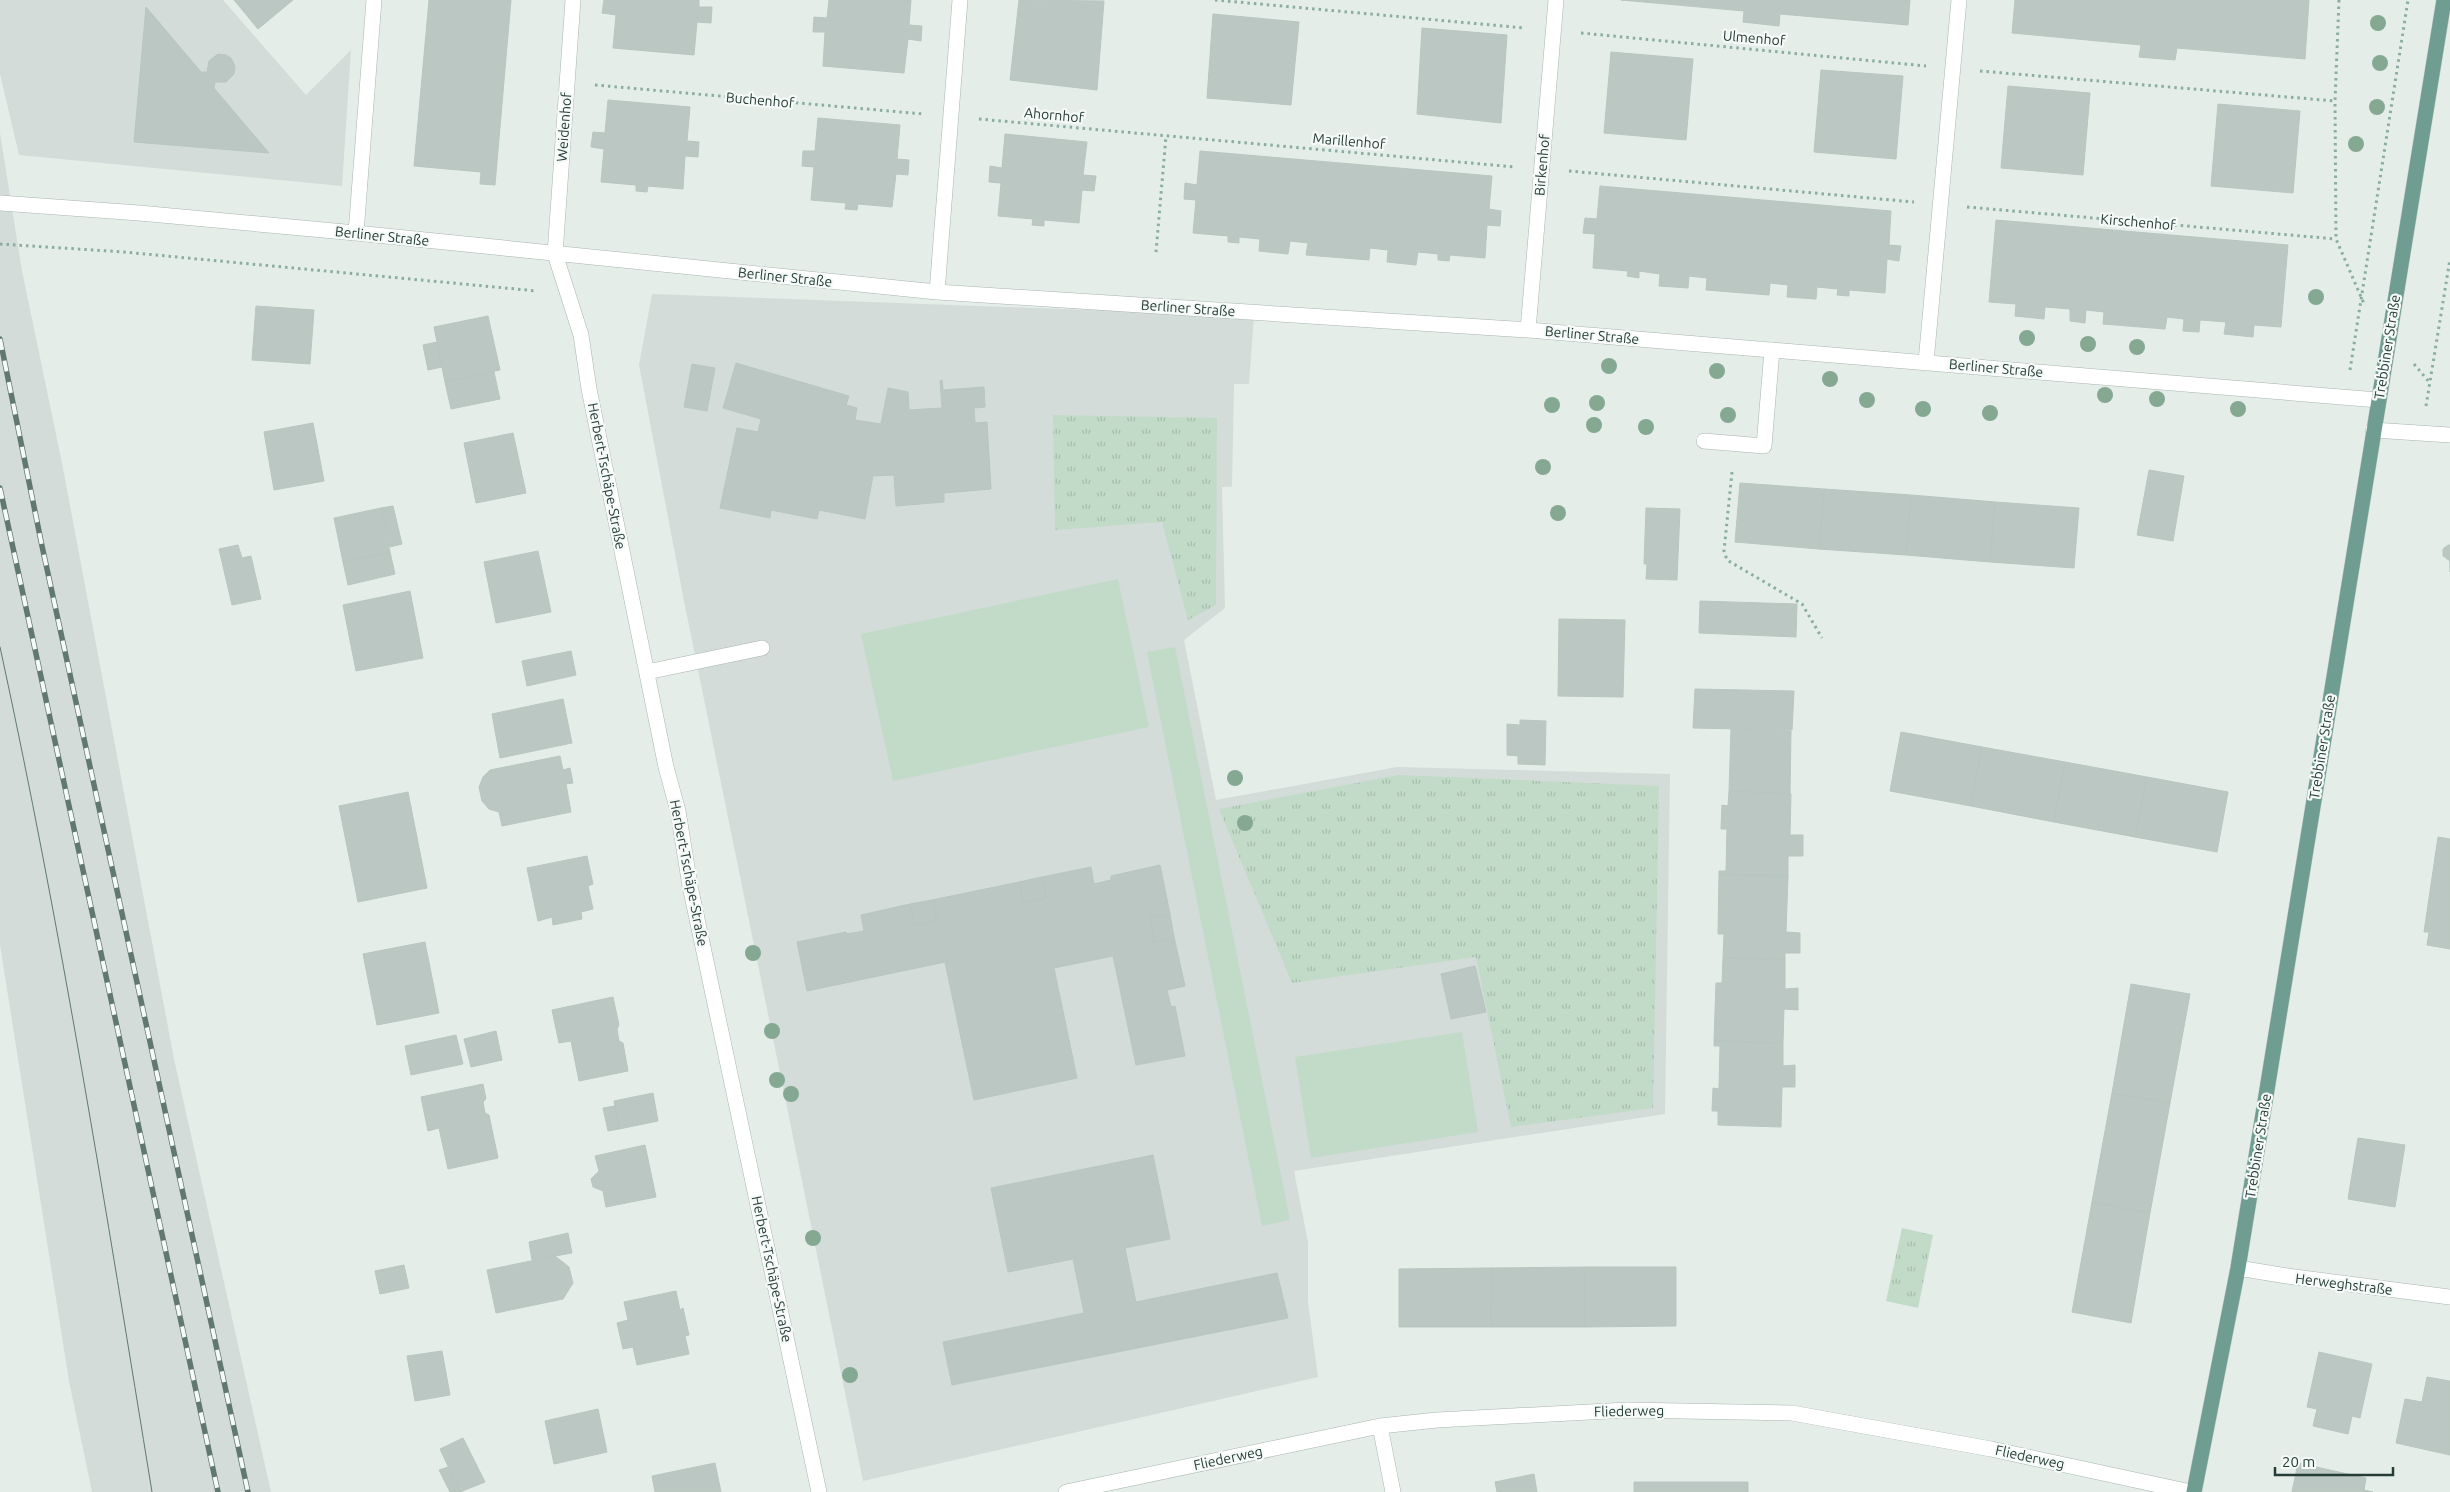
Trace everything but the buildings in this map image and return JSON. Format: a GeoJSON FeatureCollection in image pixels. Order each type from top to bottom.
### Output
{"type":"FeatureCollection","features":[{"type":"Feature","properties":{"kind":"main road","name":"Trebbiner Straße"},"geometry":{"type":"LineString","coordinates":[[2192,1492],[2238,1268],[2444,0]]}},
{"type":"Feature","properties":{"kind":"street"},"geometry":{"type":"LineString","coordinates":[[356,233],[374,0]]}},
{"type":"Feature","properties":{"kind":"street","name":"Weidenhof"},"geometry":{"type":"LineString","coordinates":[[556,254],[572,0]]}},
{"type":"Feature","properties":{"kind":"street"},"geometry":{"type":"LineString","coordinates":[[937,292],[960,0]]}},
{"type":"Feature","properties":{"kind":"street","name":"Birkenhof"},"geometry":{"type":"LineString","coordinates":[[1528,330],[1556,0]]}},
{"type":"Feature","properties":{"kind":"street"},"geometry":{"type":"LineString","coordinates":[[1926,362],[1959,0]]}},
{"type":"Feature","properties":{"kind":"street","name":"Berliner Straße"},"geometry":{"type":"LineString","coordinates":[[0,203],[139,213],[356,233],[937,292],[1528,330],[2378,400]]}},
{"type":"Feature","properties":{"kind":"street","name":"Herbert-Tschäpe-Straße"},"geometry":{"type":"LineString","coordinates":[[556,254],[581,335],[589,389],[647,672],[819,1492]]}},
{"type":"Feature","properties":{"kind":"street"},"geometry":{"type":"LineString","coordinates":[[1704,441],[1764,446],[1772,350]]}},
{"type":"Feature","properties":{"kind":"street"},"geometry":{"type":"LineString","coordinates":[[2373,430],[2450,436]]}},
{"type":"Feature","properties":{"kind":"street"},"geometry":{"type":"LineString","coordinates":[[647,672],[762,648]]}},
{"type":"Feature","properties":{"kind":"street","name":"Herweghstraße"},"geometry":{"type":"LineString","coordinates":[[2238,1268],[2450,1297]]}},
{"type":"Feature","properties":{"kind":"street","name":"Fliederweg"},"geometry":{"type":"LineString","coordinates":[[1066,1492],[1380,1426],[1437,1420],[1627,1410],[1792,1413],[1991,1449],[2192,1492]]}},
{"type":"Feature","properties":{"kind":"street"},"geometry":{"type":"LineString","coordinates":[[1380,1426],[1393,1492]]}},
{"type":"Feature","properties":{"kind":"path"},"geometry":{"type":"LineString","coordinates":[[1215,0],[1553,30]]}},
{"type":"Feature","properties":{"kind":"path"},"geometry":{"type":"LineString","coordinates":[[2339,0],[2335,101],[2336,239],[2361,301]]}},
{"type":"Feature","properties":{"kind":"path"},"geometry":{"type":"LineString","coordinates":[[2345,397],[2408,0]]}},
{"type":"Feature","properties":{"kind":"path","name":"Ulmenhof"},"geometry":{"type":"LineString","coordinates":[[1553,30],[1953,69]]}},
{"type":"Feature","properties":{"kind":"path"},"geometry":{"type":"LineString","coordinates":[[1953,69],[2335,101]]}},
{"type":"Feature","properties":{"kind":"path","name":"Buchenhof"},"geometry":{"type":"LineString","coordinates":[[567,82],[952,117]]}},
{"type":"Feature","properties":{"kind":"path","name":"Ahornhof"},"geometry":{"type":"LineString","coordinates":[[952,117],[1154,135]]}},
{"type":"Feature","properties":{"kind":"path","name":"Marillenhof"},"geometry":{"type":"LineString","coordinates":[[1154,135],[1542,169]]}},
{"type":"Feature","properties":{"kind":"path"},"geometry":{"type":"LineString","coordinates":[[1156,252],[1166,136]]}},
{"type":"Feature","properties":{"kind":"path"},"geometry":{"type":"LineString","coordinates":[[1542,169],[1940,205]]}},
{"type":"Feature","properties":{"kind":"path","name":"Kirschenhof"},"geometry":{"type":"LineString","coordinates":[[1940,205],[2336,239]]}},
{"type":"Feature","properties":{"kind":"path"},"geometry":{"type":"LineString","coordinates":[[0,244],[124,252],[568,293]]}},
{"type":"Feature","properties":{"kind":"path"},"geometry":{"type":"LineString","coordinates":[[2422,433],[2450,259]]}},
{"type":"Feature","properties":{"kind":"path"},"geometry":{"type":"LineString","coordinates":[[1735,444],[1724,551],[1728,560],[1802,604],[1822,638]]}},
{"type":"Feature","properties":{"kind":"shaded area"},"geometry":{"type":"Polygon","coordinates":[[[0,0],[223,0],[306,95],[351,50],[342,186],[19,155],[0,74],[0,0]]]}},
{"type":"Feature","properties":{"kind":"shaded area"},"geometry":{"type":"Polygon","coordinates":[[[0,133],[22,271],[62,463],[174,1059],[271,1492],[92,1492],[69,1381],[0,945],[0,133]]]}},
{"type":"Feature","properties":{"kind":"shaded area"},"geometry":{"type":"Polygon","coordinates":[[[652,294],[1254,316],[1249,384],[1234,384],[1232,487],[1222,487],[1225,608],[1184,640],[1216,800],[1397,767],[1670,774],[1665,1114],[1294,1171],[1308,1242],[1308,1302],[1318,1377],[863,1481],[684,601],[639,365],[652,294]]]}},
{"type":"Feature","properties":{"kind":"green space"},"geometry":{"type":"Polygon","coordinates":[[[1053,415],[1217,418],[1216,605],[1188,620],[1162,522],[1055,530],[1053,415]]]}},
{"type":"Feature","properties":{"kind":"green space"},"geometry":{"type":"Polygon","coordinates":[[[1118,579],[1149,727],[893,781],[861,634],[1118,579]]]}},
{"type":"Feature","properties":{"kind":"green space"},"geometry":{"type":"Polygon","coordinates":[[[1175,647],[1290,1220],[1262,1226],[1147,652],[1175,647]]]}},
{"type":"Feature","properties":{"kind":"green space"},"geometry":{"type":"Polygon","coordinates":[[[1399,775],[1659,786],[1653,1108],[1511,1127],[1476,957],[1292,983],[1219,809],[1399,775]]]}},
{"type":"Feature","properties":{"kind":"green space"},"geometry":{"type":"Polygon","coordinates":[[[1462,1032],[1478,1132],[1311,1158],[1295,1057],[1462,1032]]]}},
{"type":"Feature","properties":{"kind":"green space"},"geometry":{"type":"Polygon","coordinates":[[[1902,1228],[1933,1235],[1918,1308],[1886,1301],[1902,1228]]]}},
{"type":"Feature","properties":{"kind":"tram line"},"geometry":{"type":"LineString","coordinates":[[0,647],[63,963],[152,1492]]}},
{"type":"Feature","properties":{"kind":"railway"},"geometry":{"type":"LineString","coordinates":[[0,339],[42,546],[248,1492]]}},
{"type":"Feature","properties":{"kind":"railway"},"geometry":{"type":"LineString","coordinates":[[0,488],[218,1492]]}}]}
